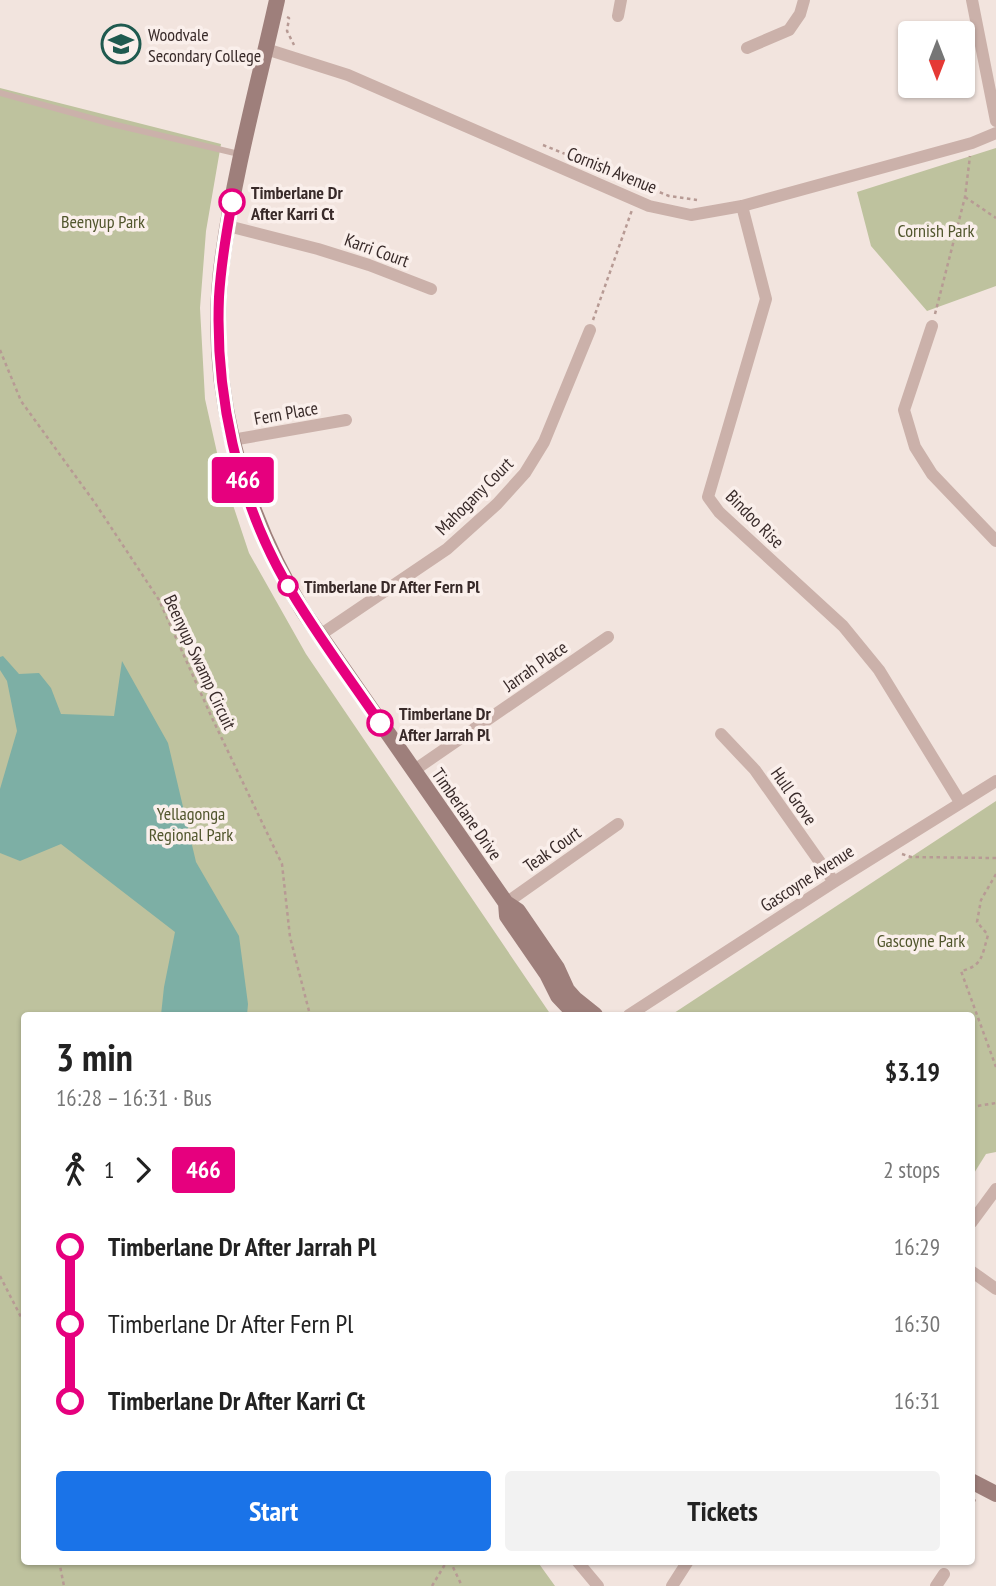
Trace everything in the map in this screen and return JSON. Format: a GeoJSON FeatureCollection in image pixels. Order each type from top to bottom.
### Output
{"type":"FeatureCollection","features":[{"type":"Feature","properties":{"kind":"street"},"geometry":{"type":"LineString","coordinates":[[618,16],[621,0]]}},
{"type":"Feature","properties":{"kind":"street"},"geometry":{"type":"LineString","coordinates":[[747,48],[789,30],[800,14],[804,0]]}},
{"type":"Feature","properties":{"kind":"street"},"geometry":{"type":"LineString","coordinates":[[972,0],[996,121]]}},
{"type":"Feature","properties":{"kind":"street","name":"Timberlane Drive"},"geometry":{"type":"LineString","coordinates":[[275,8],[241,155],[223,256],[219,298],[223,386],[232,440],[249,501],[283,578],[320,635],[506,903],[517,911],[557,968],[567,990],[591,1012]]}},
{"type":"Feature","properties":{"kind":"street","name":"Cornish Avenue"},"geometry":{"type":"LineString","coordinates":[[267,49],[348,75],[649,206],[691,215],[743,206],[972,143],[996,133]]}},
{"type":"Feature","properties":{"kind":"street","name":"Bindoo Rise"},"geometry":{"type":"LineString","coordinates":[[743,206],[766,299],[708,496],[719,512],[844,626],[879,670],[960,802]]}},
{"type":"Feature","properties":{"kind":"street","name":"Karri Court"},"geometry":{"type":"LineString","coordinates":[[228,226],[318,249],[431,289]]}},
{"type":"Feature","properties":{"kind":"street"},"geometry":{"type":"LineString","coordinates":[[932,326],[904,410],[915,447],[932,474],[996,541]]}},
{"type":"Feature","properties":{"kind":"street","name":"Mahogany Court"},"geometry":{"type":"LineString","coordinates":[[320,635],[447,549],[497,504],[525,473],[544,442],[590,330]]}},
{"type":"Feature","properties":{"kind":"street","name":"Fern Place"},"geometry":{"type":"LineString","coordinates":[[232,440],[346,420]]}},
{"type":"Feature","properties":{"kind":"street","name":"Jarrah Place"},"geometry":{"type":"LineString","coordinates":[[414,771],[608,637]]}},
{"type":"Feature","properties":{"kind":"street","name":"Hull Grove"},"geometry":{"type":"LineString","coordinates":[[721,734],[755,770],[834,881]]}},
{"type":"Feature","properties":{"kind":"street","name":"Gascoyne Avenue"},"geometry":{"type":"LineString","coordinates":[[637,1012],[834,881],[996,781]]}},
{"type":"Feature","properties":{"kind":"street","name":"Teak Court"},"geometry":{"type":"LineString","coordinates":[[506,903],[618,824]]}},
{"type":"Feature","properties":{"kind":"street","name":"Timberlane Drive"},"geometry":{"type":"LineString","coordinates":[[506,903],[507,916],[547,974],[558,996],[573,1012]]}},
{"type":"Feature","properties":{"kind":"street"},"geometry":{"type":"LineString","coordinates":[[975,1218],[996,1189]]}},
{"type":"Feature","properties":{"kind":"street"},"geometry":{"type":"LineString","coordinates":[[975,1274],[996,1289]]}},
{"type":"Feature","properties":{"kind":"street"},"geometry":{"type":"LineString","coordinates":[[975,1483],[996,1494]]}},
{"type":"Feature","properties":{"kind":"street"},"geometry":{"type":"LineString","coordinates":[[580,1565],[598,1586]]}},
{"type":"Feature","properties":{"kind":"street"},"geometry":{"type":"LineString","coordinates":[[672,1586],[685,1565]]}},
{"type":"Feature","properties":{"kind":"street"},"geometry":{"type":"LineString","coordinates":[[936,1586],[944,1574]]}},
{"type":"Feature","properties":{"kind":"lane"},"geometry":{"type":"LineString","coordinates":[[0,93],[111,124],[241,155]]}},
{"type":"Feature","properties":{"kind":"path"},"geometry":{"type":"LineString","coordinates":[[275,8],[289,18],[286,32],[295,47]]}},
{"type":"Feature","properties":{"kind":"path"},"geometry":{"type":"LineString","coordinates":[[537,142],[669,196],[695,200]]}},
{"type":"Feature","properties":{"kind":"path"},"geometry":{"type":"LineString","coordinates":[[932,326],[965,197],[972,143]]}},
{"type":"Feature","properties":{"kind":"path"},"geometry":{"type":"LineString","coordinates":[[965,197],[996,218]]}},
{"type":"Feature","properties":{"kind":"path"},"geometry":{"type":"LineString","coordinates":[[590,330],[635,200]]}},
{"type":"Feature","properties":{"kind":"path","name":"Beenyup Swamp Circuit"},"geometry":{"type":"LineString","coordinates":[[0,350],[21,401],[159,600],[282,864],[290,937],[309,1012]]}},
{"type":"Feature","properties":{"kind":"path"},"geometry":{"type":"LineString","coordinates":[[893,845],[900,853],[911,857],[996,858]]}},
{"type":"Feature","properties":{"kind":"path"},"geometry":{"type":"LineString","coordinates":[[996,874],[981,900],[977,922],[988,935],[980,962],[961,971],[996,1067]]}},
{"type":"Feature","properties":{"kind":"path"},"geometry":{"type":"LineString","coordinates":[[975,1106],[996,1103]]}},
{"type":"Feature","properties":{"kind":"path"},"geometry":{"type":"LineString","coordinates":[[0,1276],[21,1317]]}},
{"type":"Feature","properties":{"kind":"path"},"geometry":{"type":"LineString","coordinates":[[60,1565],[64,1586]]}},
{"type":"Feature","properties":{"kind":"path"},"geometry":{"type":"LineString","coordinates":[[432,1586],[445,1565]]}},
{"type":"Feature","properties":{"kind":"path"},"geometry":{"type":"LineString","coordinates":[[450,1565],[462,1586]]}},
{"type":"Feature","properties":{"kind":"green space","name":"Yellagonga Regional Park"},"geometry":{"type":"Polygon","coordinates":[[[0,88],[221,144],[206,231],[200,308],[205,399],[220,466],[249,553],[306,654],[549,1012],[21,1012],[21,1565],[540,1565],[555,1586],[0,1586],[0,88]]]}},
{"type":"Feature","properties":{"kind":"green space","name":"Cornish Park"},"geometry":{"type":"Polygon","coordinates":[[[996,148],[996,286],[927,311],[871,246],[857,192],[996,148]]]}},
{"type":"Feature","properties":{"kind":"green space","name":"Gascoyne Park"},"geometry":{"type":"Polygon","coordinates":[[[996,801],[996,1152],[986,1154],[975,1172],[975,1012],[676,1012],[996,801]]]}},
{"type":"Feature","properties":{"kind":"water"},"geometry":{"type":"Polygon","coordinates":[[[3,656],[19,674],[39,673],[51,688],[61,714],[114,716],[122,661],[168,743],[196,862],[239,936],[247,1012],[161,1012],[175,932],[61,844],[20,861],[0,853],[0,789],[17,731],[7,681],[0,670],[0,657],[3,656]]]}},
{"type":"Feature","properties":{"kind":"bus line","name":"466"},"geometry":{"type":"LineString","coordinates":[[232,202],[223,256],[219,332],[223,386],[240,470],[249,501],[283,578],[380,723]]}},
{"type":"Feature","properties":{"kind":"place","name":"Woodvale Secondary College"},"geometry":{"type":"Point","coordinates":[121,44]}},
{"type":"Feature","properties":{"kind":"place","name":"Timberlane Dr After Karri Ct"},"geometry":{"type":"Point","coordinates":[232,202]}},
{"type":"Feature","properties":{"kind":"place","name":"Timberlane Dr After Fern Pl"},"geometry":{"type":"Point","coordinates":[288,586]}},
{"type":"Feature","properties":{"kind":"place","name":"Timberlane Dr After Jarrah Pl"},"geometry":{"type":"Point","coordinates":[380,723]}},
{"type":"Feature","properties":{"kind":"park label","name":"Beenyup Park"},"geometry":{"type":"Point","coordinates":[103,221]}}]}
